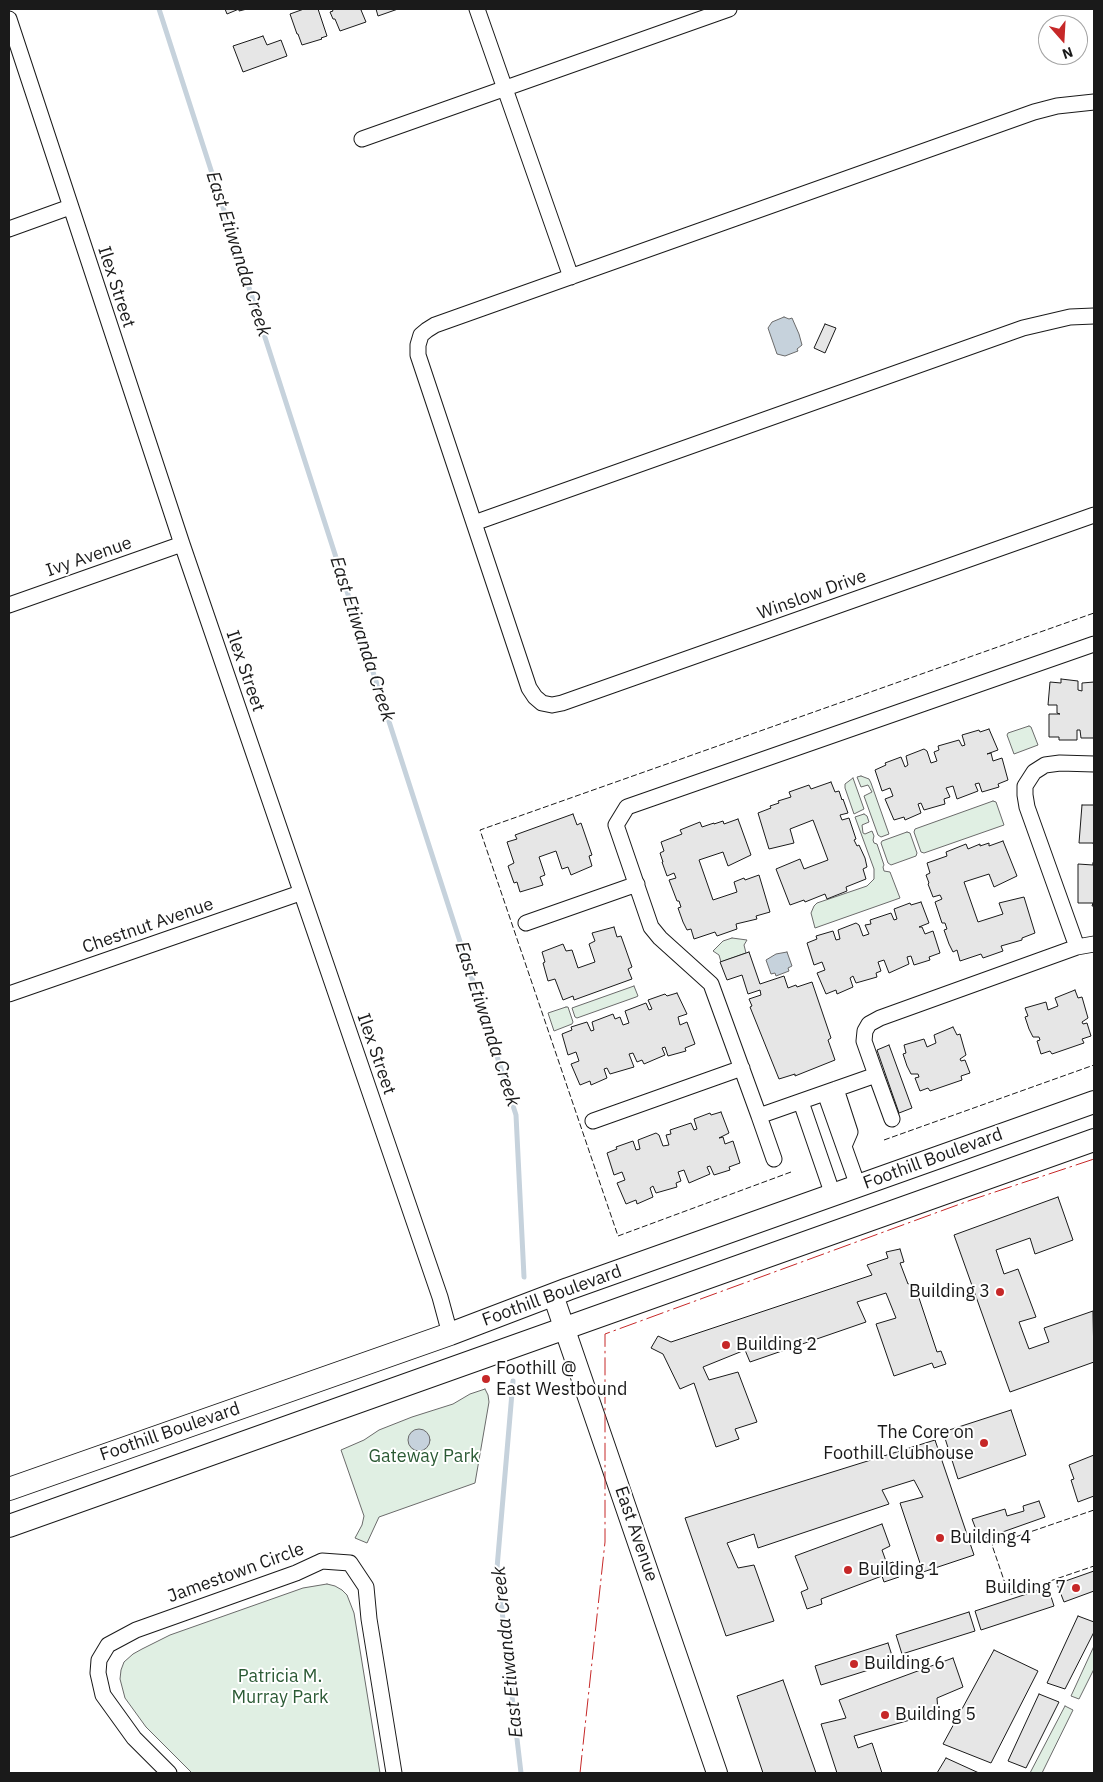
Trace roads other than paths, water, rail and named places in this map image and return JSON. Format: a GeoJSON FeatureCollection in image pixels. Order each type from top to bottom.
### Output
{"type":"FeatureCollection","features":[{"type":"Feature","properties":{"kind":"main road","name":"Foothill Boulevard"},"geometry":{"type":"LineString","coordinates":[[9,1489],[450,1334],[1094,1102]]}},
{"type":"Feature","properties":{"kind":"main road","name":"Foothill Boulevard"},"geometry":{"type":"LineString","coordinates":[[9,1526],[1094,1140]]}},
{"type":"Feature","properties":{"kind":"main road","name":"East Avenue"},"geometry":{"type":"LineString","coordinates":[[554,1295],[718,1773]]}},
{"type":"Feature","properties":{"kind":"street"},"geometry":{"type":"LineString","coordinates":[[476,9],[571,277]]}},
{"type":"Feature","properties":{"kind":"street"},"geometry":{"type":"LineString","coordinates":[[362,139],[729,9]]}},
{"type":"Feature","properties":{"kind":"street","name":"Ilex Street"},"geometry":{"type":"LineString","coordinates":[[9,18],[182,544],[440,1297],[450,1334]]}},
{"type":"Feature","properties":{"kind":"street"},"geometry":{"type":"LineString","coordinates":[[1094,102],[1057,106],[1034,112],[435,325],[421,335],[418,355],[474,523],[1023,328],[1062,318],[1094,316]]}},
{"type":"Feature","properties":{"kind":"street"},"geometry":{"type":"LineString","coordinates":[[9,229],[70,207]]}},
{"type":"Feature","properties":{"kind":"street","name":"Winslow Drive"},"geometry":{"type":"LineString","coordinates":[[474,523],[529,688],[542,703],[552,705],[1094,514]]}},
{"type":"Feature","properties":{"kind":"street","name":"Ivy Avenue"},"geometry":{"type":"LineString","coordinates":[[9,606],[182,544]]}},
{"type":"Feature","properties":{"kind":"street"},"geometry":{"type":"LineString","coordinates":[[774,1159],[711,984],[660,938],[651,927],[616,825],[627,807],[1094,644]]}},
{"type":"Feature","properties":{"kind":"street"},"geometry":{"type":"LineString","coordinates":[[1077,947],[1027,807],[1025,786],[1034,772],[1045,765],[1060,763],[1094,764]]}},
{"type":"Feature","properties":{"kind":"street"},"geometry":{"type":"LineString","coordinates":[[526,923],[637,884]]}},
{"type":"Feature","properties":{"kind":"street","name":"Chestnut Avenue"},"geometry":{"type":"LineString","coordinates":[[9,994],[300,893]]}},
{"type":"Feature","properties":{"kind":"street"},"geometry":{"type":"LineString","coordinates":[[892,1119],[864,1041],[864,1031],[870,1024],[880,1018],[1077,947],[1094,944]]}},
{"type":"Feature","properties":{"kind":"street"},"geometry":{"type":"LineString","coordinates":[[593,1121],[742,1068]]}},
{"type":"Feature","properties":{"kind":"street"},"geometry":{"type":"LineString","coordinates":[[759,1116],[876,1075]]}},
{"type":"Feature","properties":{"kind":"street"},"geometry":{"type":"LineString","coordinates":[[830,1091],[844,1146],[858,1186]]}},
{"type":"Feature","properties":{"kind":"street"},"geometry":{"type":"LineString","coordinates":[[801,1102],[833,1195]]}},
{"type":"Feature","properties":{"kind":"street","name":"Jamestown Circle"},"geometry":{"type":"LineString","coordinates":[[169,1773],[134,1738],[104,1695],[98,1673],[99,1660],[108,1645],[136,1630],[296,1573],[322,1561],[350,1563],[366,1587],[369,1619],[394,1773]]}},
{"type":"Feature","properties":{"kind":"waterway","name":"East Etiwanda Creek"},"geometry":{"type":"LineString","coordinates":[[159,9],[516,1115],[524,1277]]}},
{"type":"Feature","properties":{"kind":"waterway","name":"East Etiwanda Creek"},"geometry":{"type":"LineString","coordinates":[[513,1381],[497,1568],[521,1773]]}},
{"type":"Feature","properties":{"kind":"place","name":"Building 3"},"geometry":{"type":"Point","coordinates":[1000,1292]}},
{"type":"Feature","properties":{"kind":"place","name":"Building 2"},"geometry":{"type":"Point","coordinates":[726,1345]}},
{"type":"Feature","properties":{"kind":"place","name":"Foothill @ East Westbound"},"geometry":{"type":"Point","coordinates":[486,1379]}},
{"type":"Feature","properties":{"kind":"place","name":"The Core on Foothill Clubhouse"},"geometry":{"type":"Point","coordinates":[984,1443]}},
{"type":"Feature","properties":{"kind":"place","name":"Building 4"},"geometry":{"type":"Point","coordinates":[940,1538]}},
{"type":"Feature","properties":{"kind":"place","name":"Building 1"},"geometry":{"type":"Point","coordinates":[848,1570]}},
{"type":"Feature","properties":{"kind":"place","name":"Building 7"},"geometry":{"type":"Point","coordinates":[1076,1588]}},
{"type":"Feature","properties":{"kind":"place","name":"Building 6"},"geometry":{"type":"Point","coordinates":[854,1664]}},
{"type":"Feature","properties":{"kind":"place","name":"Building 5"},"geometry":{"type":"Point","coordinates":[885,1715]}},
{"type":"Feature","properties":{"kind":"park label","name":"Gateway Park"},"geometry":{"type":"Point","coordinates":[424,1457]}},
{"type":"Feature","properties":{"kind":"park label","name":"Patricia M. Murray Park"},"geometry":{"type":"Point","coordinates":[280,1687]}}]}
